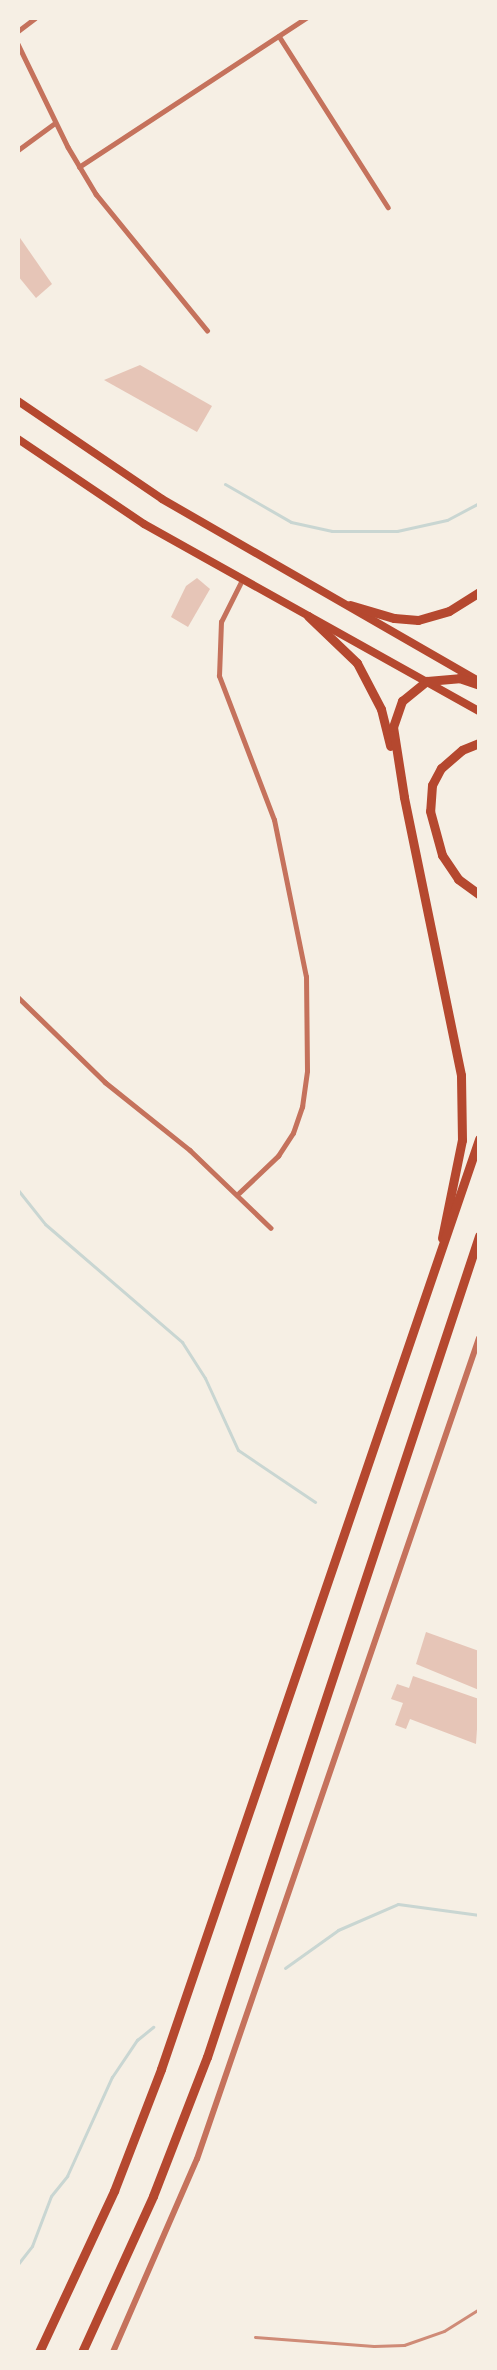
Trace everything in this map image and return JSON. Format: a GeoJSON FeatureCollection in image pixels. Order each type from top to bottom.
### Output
{"type":"FeatureCollection","features":[{"type":"Feature","properties":{"kind":"highway"},"geometry":{"type":"LineString","coordinates":[[350,605],[394,618],[418,620],[448,611],[479,592]]}},
{"type":"Feature","properties":{"kind":"highway"},"geometry":{"type":"LineString","coordinates":[[308,615],[345,650],[368,681],[381,709],[404,797]]}},
{"type":"Feature","properties":{"kind":"highway"},"geometry":{"type":"LineString","coordinates":[[440,1258],[462,1140],[461,1075],[393,736],[395,717],[408,694],[427,681],[459,678],[479,683]]}},
{"type":"Feature","properties":{"kind":"highway"},"geometry":{"type":"LineString","coordinates":[[479,743],[462,750],[441,768],[432,785],[430,811],[442,855],[458,879],[479,894]]}},
{"type":"Feature","properties":{"kind":"highway"},"geometry":{"type":"LineString","coordinates":[[39,2352],[101,2221],[150,2100],[362,1474],[440,1258],[479,1139]]}},
{"type":"Feature","properties":{"kind":"highway"},"geometry":{"type":"LineString","coordinates":[[82,2352],[153,2196],[207,2056],[467,1281],[479,1236]]}},
{"type":"Feature","properties":{"kind":"highway"},"geometry":{"type":"LineString","coordinates":[[467,1281],[479,1252]]}},
{"type":"Feature","properties":{"kind":"main road"},"geometry":{"type":"LineString","coordinates":[[18,401],[162,500],[350,605],[479,683]]}},
{"type":"Feature","properties":{"kind":"main road"},"geometry":{"type":"LineString","coordinates":[[18,439],[115,507],[479,711]]}},
{"type":"Feature","properties":{"kind":"street"},"geometry":{"type":"LineString","coordinates":[[18,30],[35,18]]}},
{"type":"Feature","properties":{"kind":"street"},"geometry":{"type":"LineString","coordinates":[[79,167],[306,18]]}},
{"type":"Feature","properties":{"kind":"street"},"geometry":{"type":"LineString","coordinates":[[279,36],[388,207]]}},
{"type":"Feature","properties":{"kind":"street"},"geometry":{"type":"LineString","coordinates":[[18,44],[55,123],[96,194],[207,330]]}},
{"type":"Feature","properties":{"kind":"street"},"geometry":{"type":"LineString","coordinates":[[18,150],[55,123]]}},
{"type":"Feature","properties":{"kind":"street"},"geometry":{"type":"LineString","coordinates":[[239,1193],[290,1139],[302,1107],[307,1071],[306,976],[277,831],[219,676],[221,622],[242,580]]}},
{"type":"Feature","properties":{"kind":"street"},"geometry":{"type":"LineString","coordinates":[[18,997],[105,1082],[239,1193],[272,1228]]}},
{"type":"Feature","properties":{"kind":"street"},"geometry":{"type":"LineString","coordinates":[[113,2352],[197,2160],[479,1338]]}},
{"type":"Feature","properties":{"kind":"building"},"geometry":{"type":"Polygon","coordinates":[[[18,235],[52,284],[36,298],[18,276],[18,235]]]}},
{"type":"Feature","properties":{"kind":"building"},"geometry":{"type":"Polygon","coordinates":[[[140,365],[212,406],[197,432],[104,380],[140,365]]]}},
{"type":"Feature","properties":{"kind":"building"},"geometry":{"type":"Polygon","coordinates":[[[197,578],[210,589],[188,627],[171,617],[186,586],[197,578]]]}},
{"type":"Feature","properties":{"kind":"building"},"geometry":{"type":"Polygon","coordinates":[[[426,1632],[479,1651],[479,1690],[416,1664],[426,1632]]]}},
{"type":"Feature","properties":{"kind":"building"},"geometry":{"type":"Polygon","coordinates":[[[413,1676],[479,1699],[476,1744],[410,1719],[406,1729],[395,1725],[403,1703],[391,1699],[397,1684],[409,1688],[413,1676]]]}},
{"type":"Feature","properties":{"kind":"waterway"},"geometry":{"type":"LineString","coordinates":[[225,484],[291,522],[332,531],[397,531],[447,520],[479,503]]}},
{"type":"Feature","properties":{"kind":"waterway"},"geometry":{"type":"LineString","coordinates":[[18,1190],[45,1224],[182,1342],[205,1378],[238,1450],[315,1502]]}},
{"type":"Feature","properties":{"kind":"waterway"},"geometry":{"type":"LineString","coordinates":[[285,1968],[338,1930],[398,1904],[479,1915]]}},
{"type":"Feature","properties":{"kind":"waterway"},"geometry":{"type":"LineString","coordinates":[[18,2264],[32,2246],[51,2196],[67,2176],[112,2077],[137,2040],[153,2027]]}},
{"type":"Feature","properties":{"kind":"railway"},"geometry":{"type":"LineString","coordinates":[[255,2337],[374,2346],[404,2345],[444,2331],[479,2309]]}}]}
